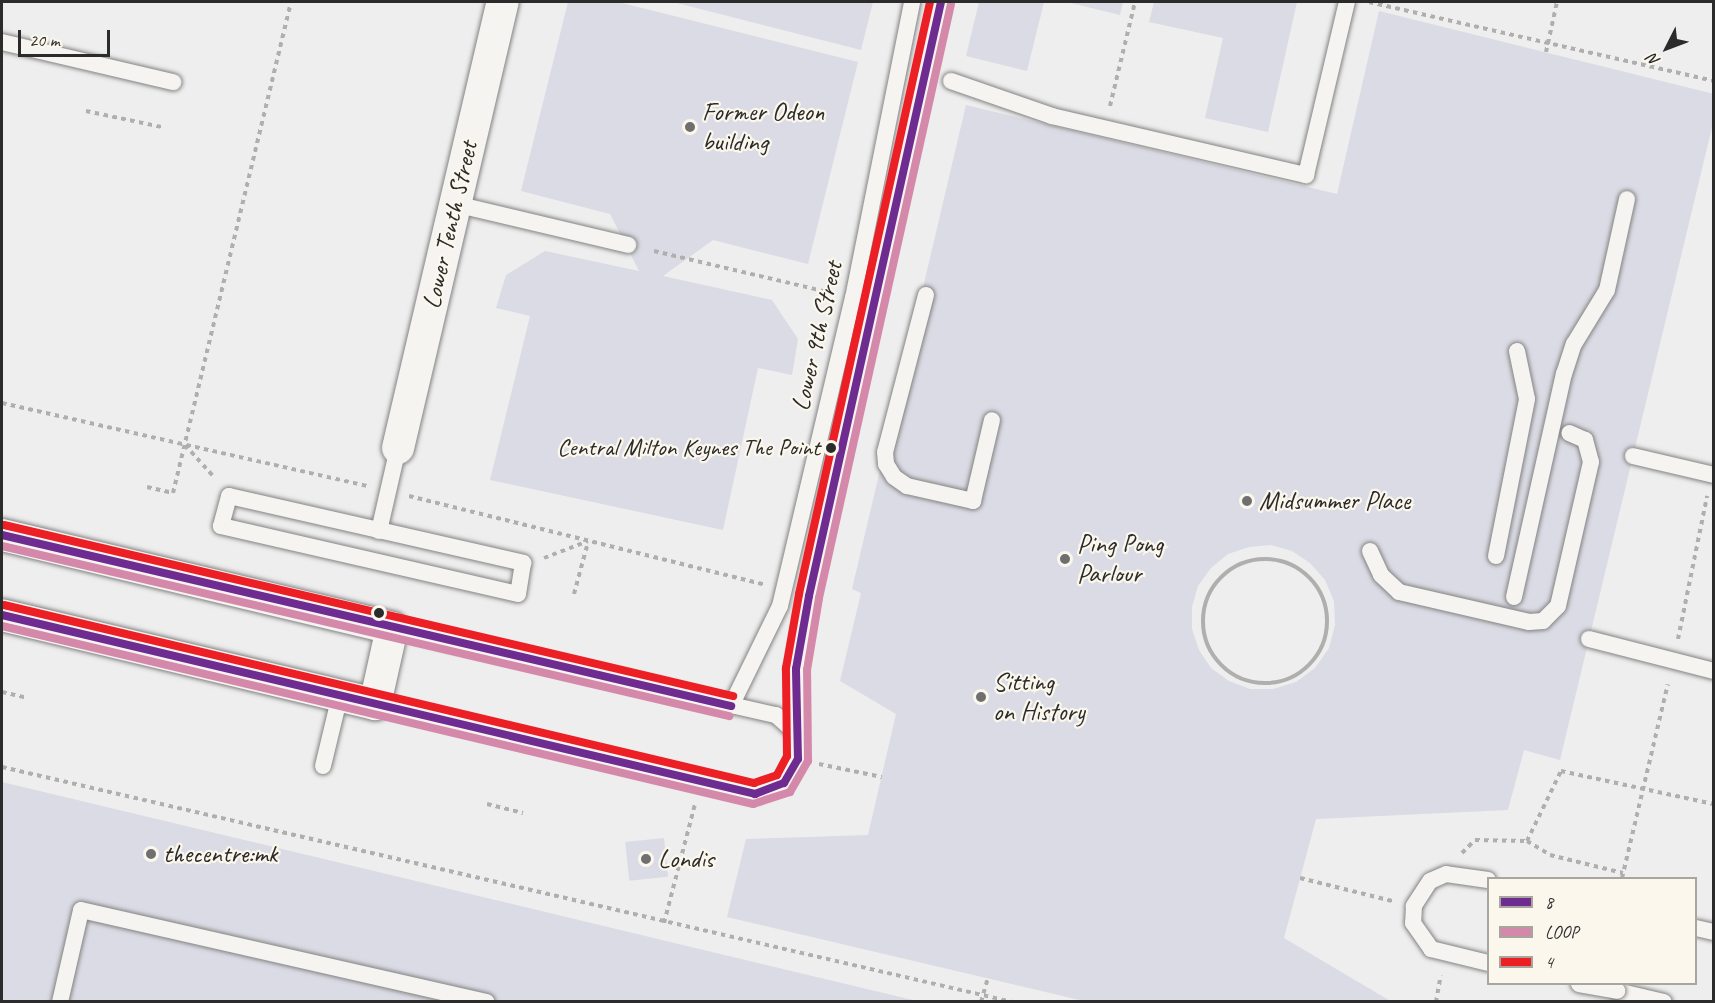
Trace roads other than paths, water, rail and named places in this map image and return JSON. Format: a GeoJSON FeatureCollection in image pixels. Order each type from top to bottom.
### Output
{"type":"FeatureCollection","features":[{"type":"Feature","properties":{"kind":"street","name":"Lower Tenth Street"},"geometry":{"type":"LineString","coordinates":[[398,447],[502,2]]}},
{"type":"Feature","properties":{"kind":"street"},"geometry":{"type":"LineString","coordinates":[[2,535],[392,628],[375,704],[2,615]]}},
{"type":"Feature","properties":{"kind":"lane","name":"Lower 9th Street"},"geometry":{"type":"LineString","coordinates":[[731,706],[780,606],[853,298],[912,2]]}},
{"type":"Feature","properties":{"kind":"lane","name":"Lower 9th Street"},"geometry":{"type":"LineString","coordinates":[[375,704],[755,794],[784,783],[798,759],[795,732],[796,669],[809,596],[941,2]]}},
{"type":"Feature","properties":{"kind":"lane"},"geometry":{"type":"LineString","coordinates":[[951,81],[1052,116],[1306,176],[1347,2]]}},
{"type":"Feature","properties":{"kind":"lane"},"geometry":{"type":"LineString","coordinates":[[2,42],[173,82]]}},
{"type":"Feature","properties":{"kind":"lane"},"geometry":{"type":"LineString","coordinates":[[1514,597],[1564,374],[1574,344],[1607,290],[1627,199]]}},
{"type":"Feature","properties":{"kind":"lane"},"geometry":{"type":"LineString","coordinates":[[455,204],[628,245]]}},
{"type":"Feature","properties":{"kind":"lane"},"geometry":{"type":"LineString","coordinates":[[926,295],[885,452],[886,464],[894,477],[907,486],[973,501],[992,420]]}},
{"type":"Feature","properties":{"kind":"lane"},"geometry":{"type":"LineString","coordinates":[[1496,556],[1527,399],[1516,351]]}},
{"type":"Feature","properties":{"kind":"lane"},"geometry":{"type":"LineString","coordinates":[[1370,551],[1381,575],[1399,592],[1529,622],[1543,621],[1558,606],[1591,462],[1585,440],[1569,433]]}},
{"type":"Feature","properties":{"kind":"lane"},"geometry":{"type":"LineString","coordinates":[[378,531],[398,447]]}},
{"type":"Feature","properties":{"kind":"lane"},"geometry":{"type":"LineString","coordinates":[[1633,456],[1713,475]]}},
{"type":"Feature","properties":{"kind":"lane"},"geometry":{"type":"LineString","coordinates":[[229,496],[378,531],[523,564],[518,594],[221,526],[229,496]]}},
{"type":"Feature","properties":{"kind":"lane"},"geometry":{"type":"LineString","coordinates":[[392,628],[776,715],[795,732]]}},
{"type":"Feature","properties":{"kind":"lane"},"geometry":{"type":"LineString","coordinates":[[1589,639],[1713,671]]}},
{"type":"Feature","properties":{"kind":"lane"},"geometry":{"type":"LineString","coordinates":[[323,766],[340,695]]}},
{"type":"Feature","properties":{"kind":"lane"},"geometry":{"type":"LineString","coordinates":[[1487,880],[1462,874],[1438,877],[1420,891],[1413,906],[1413,923],[1431,949],[1487,963]]}},
{"type":"Feature","properties":{"kind":"lane"},"geometry":{"type":"LineString","coordinates":[[60,1002],[81,910],[487,1002]]}},
{"type":"Feature","properties":{"kind":"lane"},"geometry":{"type":"LineString","coordinates":[[1697,928],[1713,932]]}},
{"type":"Feature","properties":{"kind":"lane"},"geometry":{"type":"LineString","coordinates":[[1584,985],[1664,1002]]}},
{"type":"Feature","properties":{"kind":"place","name":"Former Odeon building"},"geometry":{"type":"Point","coordinates":[690,127]}},
{"type":"Feature","properties":{"kind":"place","name":"Central Milton Keynes The Point"},"geometry":{"type":"Point","coordinates":[831,448]}},
{"type":"Feature","properties":{"kind":"place","name":"Midsummer Place"},"geometry":{"type":"Point","coordinates":[1247,501]}},
{"type":"Feature","properties":{"kind":"place","name":"Ping Pong Parlour"},"geometry":{"type":"Point","coordinates":[1065,559]}},
{"type":"Feature","properties":{"kind":"place","name":"Sitting on History"},"geometry":{"type":"Point","coordinates":[981,697]}},
{"type":"Feature","properties":{"kind":"place","name":"thecentre:mk"},"geometry":{"type":"Point","coordinates":[151,854]}},
{"type":"Feature","properties":{"kind":"place","name":"Londis"},"geometry":{"type":"Point","coordinates":[646,859]}}]}
